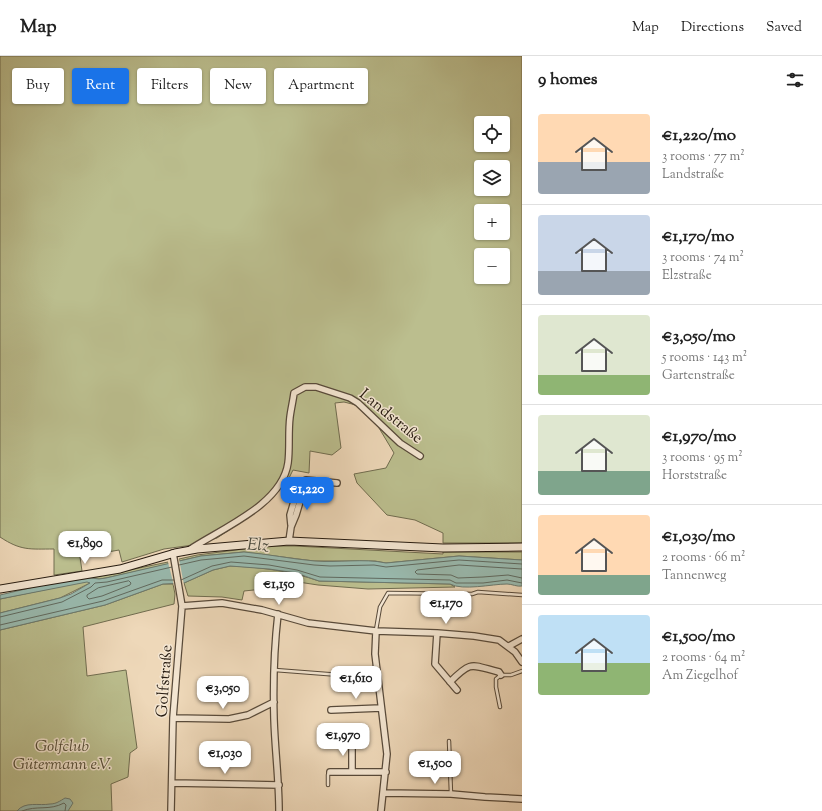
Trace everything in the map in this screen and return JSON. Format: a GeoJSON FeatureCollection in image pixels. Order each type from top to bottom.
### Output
{"type":"FeatureCollection","features":[{"type":"Feature","properties":{"kind":"street","name":"Landstraße"},"geometry":{"type":"LineString","coordinates":[[0,589],[120,569],[173,557],[187,551],[203,540],[243,518],[270,496],[284,478],[288,464],[290,418],[294,393],[305,387],[316,387],[350,398],[358,403],[400,443],[420,456]]}},
{"type":"Feature","properties":{"kind":"street"},"geometry":{"type":"LineString","coordinates":[[291,527],[306,485],[306,480],[337,483]]}},
{"type":"Feature","properties":{"kind":"street"},"geometry":{"type":"LineString","coordinates":[[289,541],[291,527],[290,515],[298,488]]}},
{"type":"Feature","properties":{"kind":"street","name":"Landstraße"},"geometry":{"type":"LineString","coordinates":[[187,551],[205,548],[289,541],[443,548],[522,547]]}},
{"type":"Feature","properties":{"kind":"street","name":"Golfstraße"},"geometry":{"type":"LineString","coordinates":[[171,811],[173,718],[182,606],[181,592],[173,557]]}},
{"type":"Feature","properties":{"kind":"street"},"geometry":{"type":"LineString","coordinates":[[182,606],[222,603],[262,610],[308,623],[376,631],[437,633],[481,637],[499,640],[515,652],[522,662]]}},
{"type":"Feature","properties":{"kind":"street"},"geometry":{"type":"LineString","coordinates":[[278,614],[274,645],[274,702],[279,811]]}},
{"type":"Feature","properties":{"kind":"street"},"geometry":{"type":"LineString","coordinates":[[376,631],[375,654],[377,678],[387,754],[381,811]]}},
{"type":"Feature","properties":{"kind":"street"},"geometry":{"type":"LineString","coordinates":[[437,633],[435,664],[457,690]]}},
{"type":"Feature","properties":{"kind":"street"},"geometry":{"type":"LineString","coordinates":[[508,646],[522,639]]}},
{"type":"Feature","properties":{"kind":"street"},"geometry":{"type":"LineString","coordinates":[[450,682],[466,667],[472,665],[499,672],[501,675]]}},
{"type":"Feature","properties":{"kind":"street"},"geometry":{"type":"LineString","coordinates":[[173,718],[229,719],[248,715],[274,702]]}},
{"type":"Feature","properties":{"kind":"street"},"geometry":{"type":"LineString","coordinates":[[331,710],[381,708]]}},
{"type":"Feature","properties":{"kind":"street"},"geometry":{"type":"LineString","coordinates":[[352,742],[352,772]]}},
{"type":"Feature","properties":{"kind":"street"},"geometry":{"type":"LineString","coordinates":[[330,772],[386,772]]}},
{"type":"Feature","properties":{"kind":"street"},"geometry":{"type":"LineString","coordinates":[[172,783],[279,785]]}},
{"type":"Feature","properties":{"kind":"street"},"geometry":{"type":"LineString","coordinates":[[384,793],[451,794],[522,799]]}},
{"type":"Feature","properties":{"kind":"lane"},"geometry":{"type":"LineString","coordinates":[[376,631],[380,607],[388,593],[472,594],[478,592],[522,595]]}},
{"type":"Feature","properties":{"kind":"lane"},"geometry":{"type":"LineString","coordinates":[[274,670],[340,675],[359,678],[377,678]]}},
{"type":"Feature","properties":{"kind":"lane"},"geometry":{"type":"LineString","coordinates":[[500,707],[496,679],[501,675],[511,675],[522,671]]}},
{"type":"Feature","properties":{"kind":"lane"},"geometry":{"type":"LineString","coordinates":[[448,741],[451,794]]}},
{"type":"Feature","properties":{"kind":"lane"},"geometry":{"type":"LineString","coordinates":[[328,785],[328,775],[330,772]]}},
{"type":"Feature","properties":{"kind":"green space"},"geometry":{"type":"Polygon","coordinates":[[[0,56],[522,56],[522,543],[443,543],[443,533],[415,520],[387,515],[357,483],[354,474],[386,468],[394,453],[379,428],[356,405],[344,402],[335,403],[341,448],[332,455],[310,451],[309,473],[293,470],[289,478],[273,497],[250,516],[217,538],[193,545],[164,549],[122,562],[119,550],[80,557],[82,571],[54,575],[54,549],[32,549],[20,547],[7,542],[0,537],[0,56]]]}},
{"type":"Feature","properties":{"kind":"green space"},"geometry":{"type":"Polygon","coordinates":[[[267,546],[295,546],[443,554],[443,552],[522,552],[522,560],[459,556],[386,563],[375,561],[314,561],[244,552],[201,556],[179,561],[179,559],[197,555],[267,546]]]}},
{"type":"Feature","properties":{"kind":"green space"},"geometry":{"type":"Polygon","coordinates":[[[168,562],[169,564],[106,578],[91,578],[168,562]]]}},
{"type":"Feature","properties":{"kind":"green space"},"geometry":{"type":"Polygon","coordinates":[[[230,566],[275,570],[319,581],[450,584],[455,587],[368,589],[318,585],[285,580],[283,587],[244,591],[242,600],[222,597],[188,596],[184,583],[213,570],[230,566]]]}},
{"type":"Feature","properties":{"kind":"green space"},"geometry":{"type":"Polygon","coordinates":[[[87,581],[90,583],[60,598],[0,613],[0,599],[87,581]]]}},
{"type":"Feature","properties":{"kind":"green space","name":"Golfclub Gütermann e.V."},"geometry":{"type":"Polygon","coordinates":[[[163,584],[173,584],[175,594],[174,604],[83,627],[87,676],[126,670],[137,748],[130,753],[128,777],[111,784],[112,811],[0,811],[0,630],[105,605],[163,584]]]}},
{"type":"Feature","properties":{"kind":"water"},"geometry":{"type":"Polygon","coordinates":[[[244,552],[306,560],[369,561],[386,563],[459,556],[522,560],[522,586],[507,584],[462,587],[450,584],[319,581],[296,573],[230,566],[213,570],[184,583],[163,584],[105,605],[0,630],[0,613],[60,598],[71,594],[90,583],[87,582],[0,599],[0,595],[51,583],[91,578],[106,578],[201,556],[244,552]]]}},
{"type":"Feature","properties":{"kind":"water"},"geometry":{"type":"Polygon","coordinates":[[[65,798],[70,799],[73,803],[68,811],[17,811],[24,806],[54,803],[65,798]]]}},
{"type":"Feature","properties":{"kind":"pier"},"geometry":{"type":"Polygon","coordinates":[[[179,559],[184,585],[174,586],[168,562],[179,559]]]}},
{"type":"Feature","properties":{"kind":"water label","name":"Elz"},"geometry":{"type":"Point","coordinates":[258,544]}}]}
